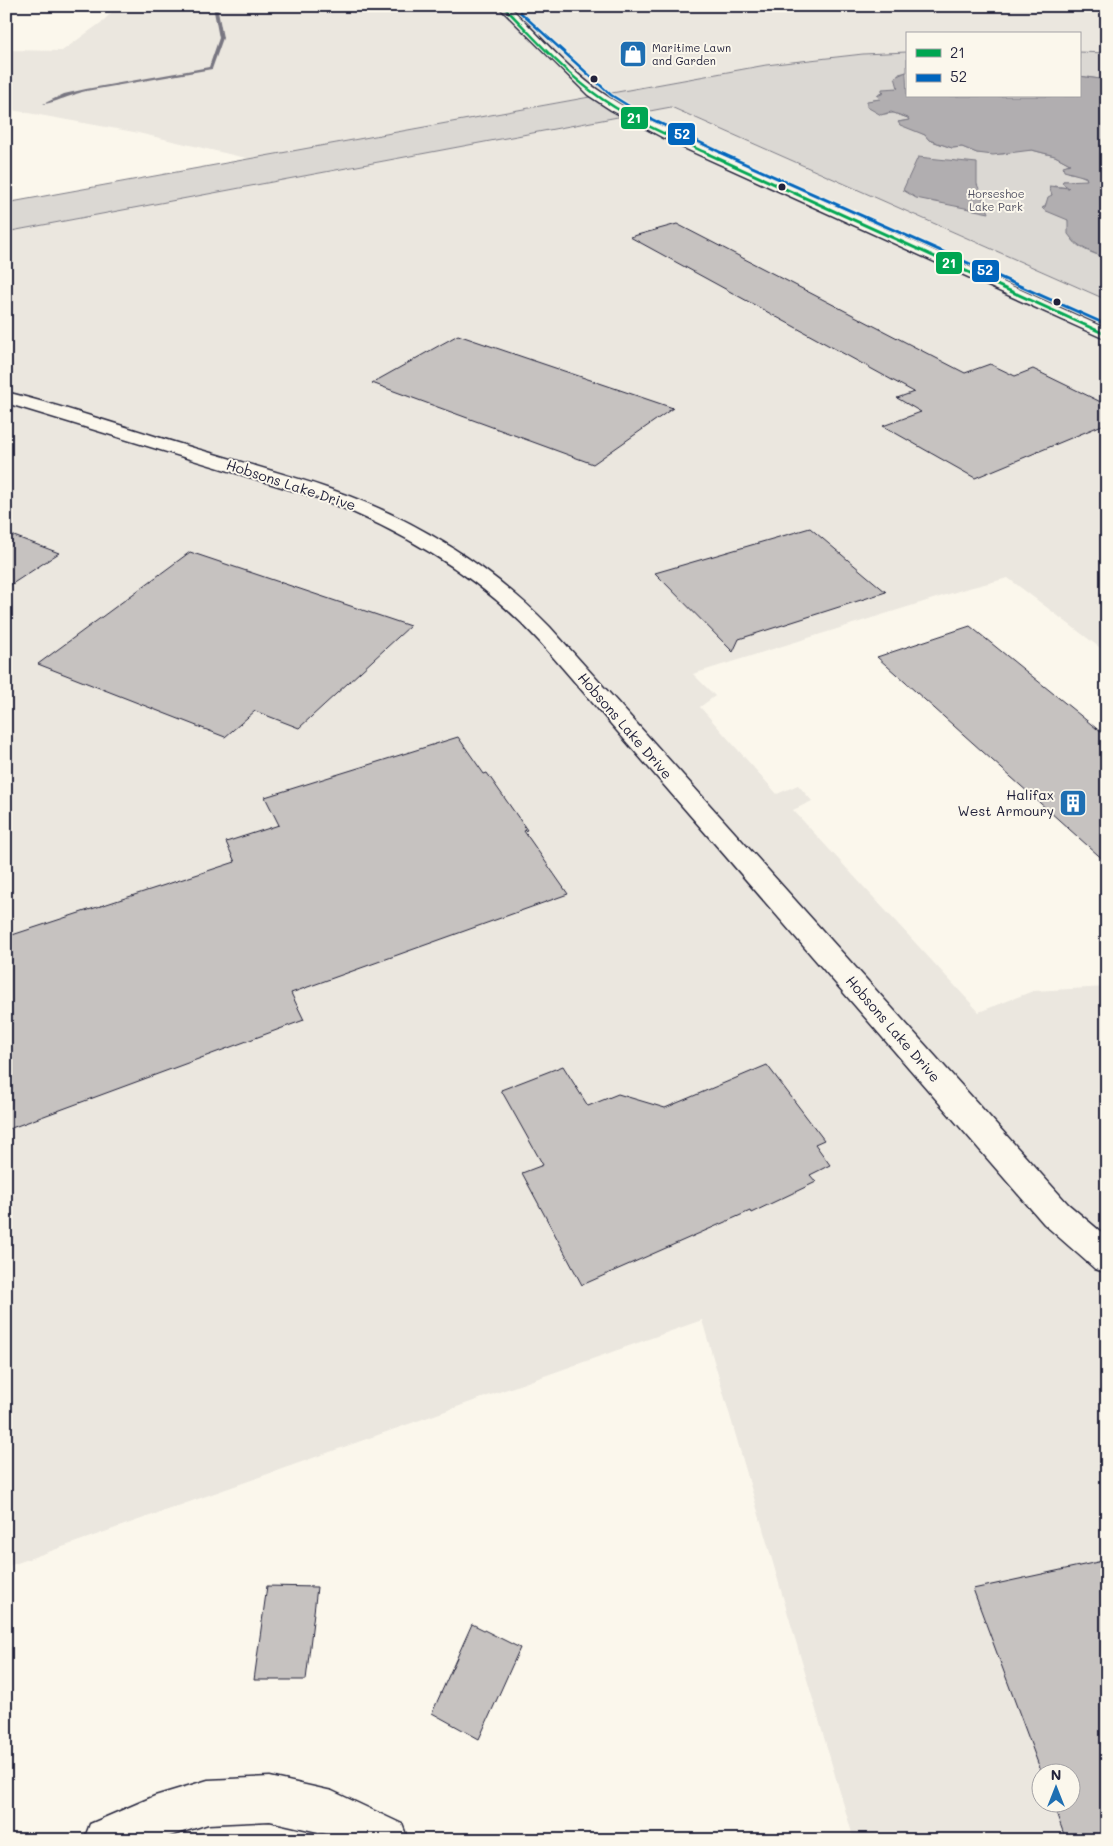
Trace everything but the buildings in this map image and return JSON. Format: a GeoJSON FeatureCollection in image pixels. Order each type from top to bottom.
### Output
{"type":"FeatureCollection","features":[{"type":"Feature","properties":{"kind":"street"},"geometry":{"type":"LineString","coordinates":[[503,6],[579,81],[623,112],[680,141],[1107,335]]}},
{"type":"Feature","properties":{"kind":"street"},"geometry":{"type":"LineString","coordinates":[[526,6],[611,84],[657,113],[706,137],[1107,314]]}},
{"type":"Feature","properties":{"kind":"street","name":"Hobsons Lake Drive"},"geometry":{"type":"LineString","coordinates":[[6,397],[328,495],[367,509],[409,529],[450,554],[492,586],[532,621],[575,668],[1056,1214],[1107,1258]]}},
{"type":"Feature","properties":{"kind":"street"},"geometry":{"type":"LineString","coordinates":[[106,1840],[155,1818],[208,1802],[270,1799],[332,1813],[386,1840]]}},
{"type":"Feature","properties":{"kind":"shaded area"},"geometry":{"type":"Polygon","coordinates":[[[118,6],[1107,6],[1107,53],[1080,52],[1080,32],[906,32],[906,52],[863,54],[766,65],[250,159],[134,132],[6,109],[6,50],[62,51],[102,22],[118,6]]]}},
{"type":"Feature","properties":{"kind":"shaded area"},"geometry":{"type":"Polygon","coordinates":[[[906,72],[906,98],[1080,98],[1080,76],[1107,80],[1107,258],[1090,252],[1076,243],[1068,234],[1068,220],[1042,208],[1045,207],[1048,197],[1052,195],[1049,186],[1069,188],[1062,183],[1063,181],[1087,180],[1086,177],[1064,171],[1063,166],[1070,164],[1055,156],[1032,150],[993,155],[977,153],[962,147],[952,148],[929,140],[925,135],[900,125],[898,122],[909,120],[908,118],[891,112],[881,115],[867,107],[867,101],[880,99],[877,96],[884,93],[882,89],[898,88],[895,77],[906,72]]]}},
{"type":"Feature","properties":{"kind":"shaded area"},"geometry":{"type":"Polygon","coordinates":[[[671,107],[1107,300],[1107,653],[1008,578],[965,589],[693,674],[715,696],[700,707],[777,794],[798,785],[812,801],[793,810],[979,1012],[1033,991],[1107,987],[1107,1840],[854,1840],[702,1320],[6,1567],[6,232],[671,107]]]}},
{"type":"Feature","properties":{"kind":"shaded area"},"geometry":{"type":"Polygon","coordinates":[[[918,157],[977,163],[977,184],[989,213],[916,198],[903,190],[918,157]]]}},
{"type":"Feature","properties":{"kind":"green space","name":"Horseshoe Lake Park"},"geometry":{"type":"Polygon","coordinates":[[[906,52],[906,72],[899,74],[898,88],[879,94],[880,99],[869,101],[884,114],[894,113],[908,118],[909,120],[898,122],[925,135],[929,140],[952,148],[962,147],[977,153],[1003,154],[1032,150],[1055,156],[1070,164],[1064,166],[1069,173],[1078,174],[1088,179],[1083,182],[1063,181],[1062,183],[1070,188],[1054,186],[1051,191],[1052,195],[1043,208],[1068,219],[1070,235],[1076,244],[1107,258],[1107,300],[671,107],[6,232],[6,203],[766,65],[863,54],[906,52]]]}},
{"type":"Feature","properties":{"kind":"green space"},"geometry":{"type":"Polygon","coordinates":[[[1080,52],[1107,53],[1107,80],[1080,76],[1080,52]]]}},
{"type":"Feature","properties":{"kind":"waterway"},"geometry":{"type":"LineString","coordinates":[[45,104],[66,95],[86,90],[211,68],[221,38],[215,6]]}},
{"type":"Feature","properties":{"kind":"transit line","name":"21"},"geometry":{"type":"LineString","coordinates":[[503,6],[569,73],[592,92],[624,112],[680,141],[1107,335]]}},
{"type":"Feature","properties":{"kind":"transit line","name":"52"},"geometry":{"type":"LineString","coordinates":[[520,12],[611,95],[645,116],[703,145],[1103,323]]}},
{"type":"Feature","properties":{"kind":"place","name":"Maritime Lawn and Garden"},"geometry":{"type":"Point","coordinates":[633,54]}},
{"type":"Feature","properties":{"kind":"place","name":"Halifax West Armoury"},"geometry":{"type":"Point","coordinates":[1073,803]}}]}
